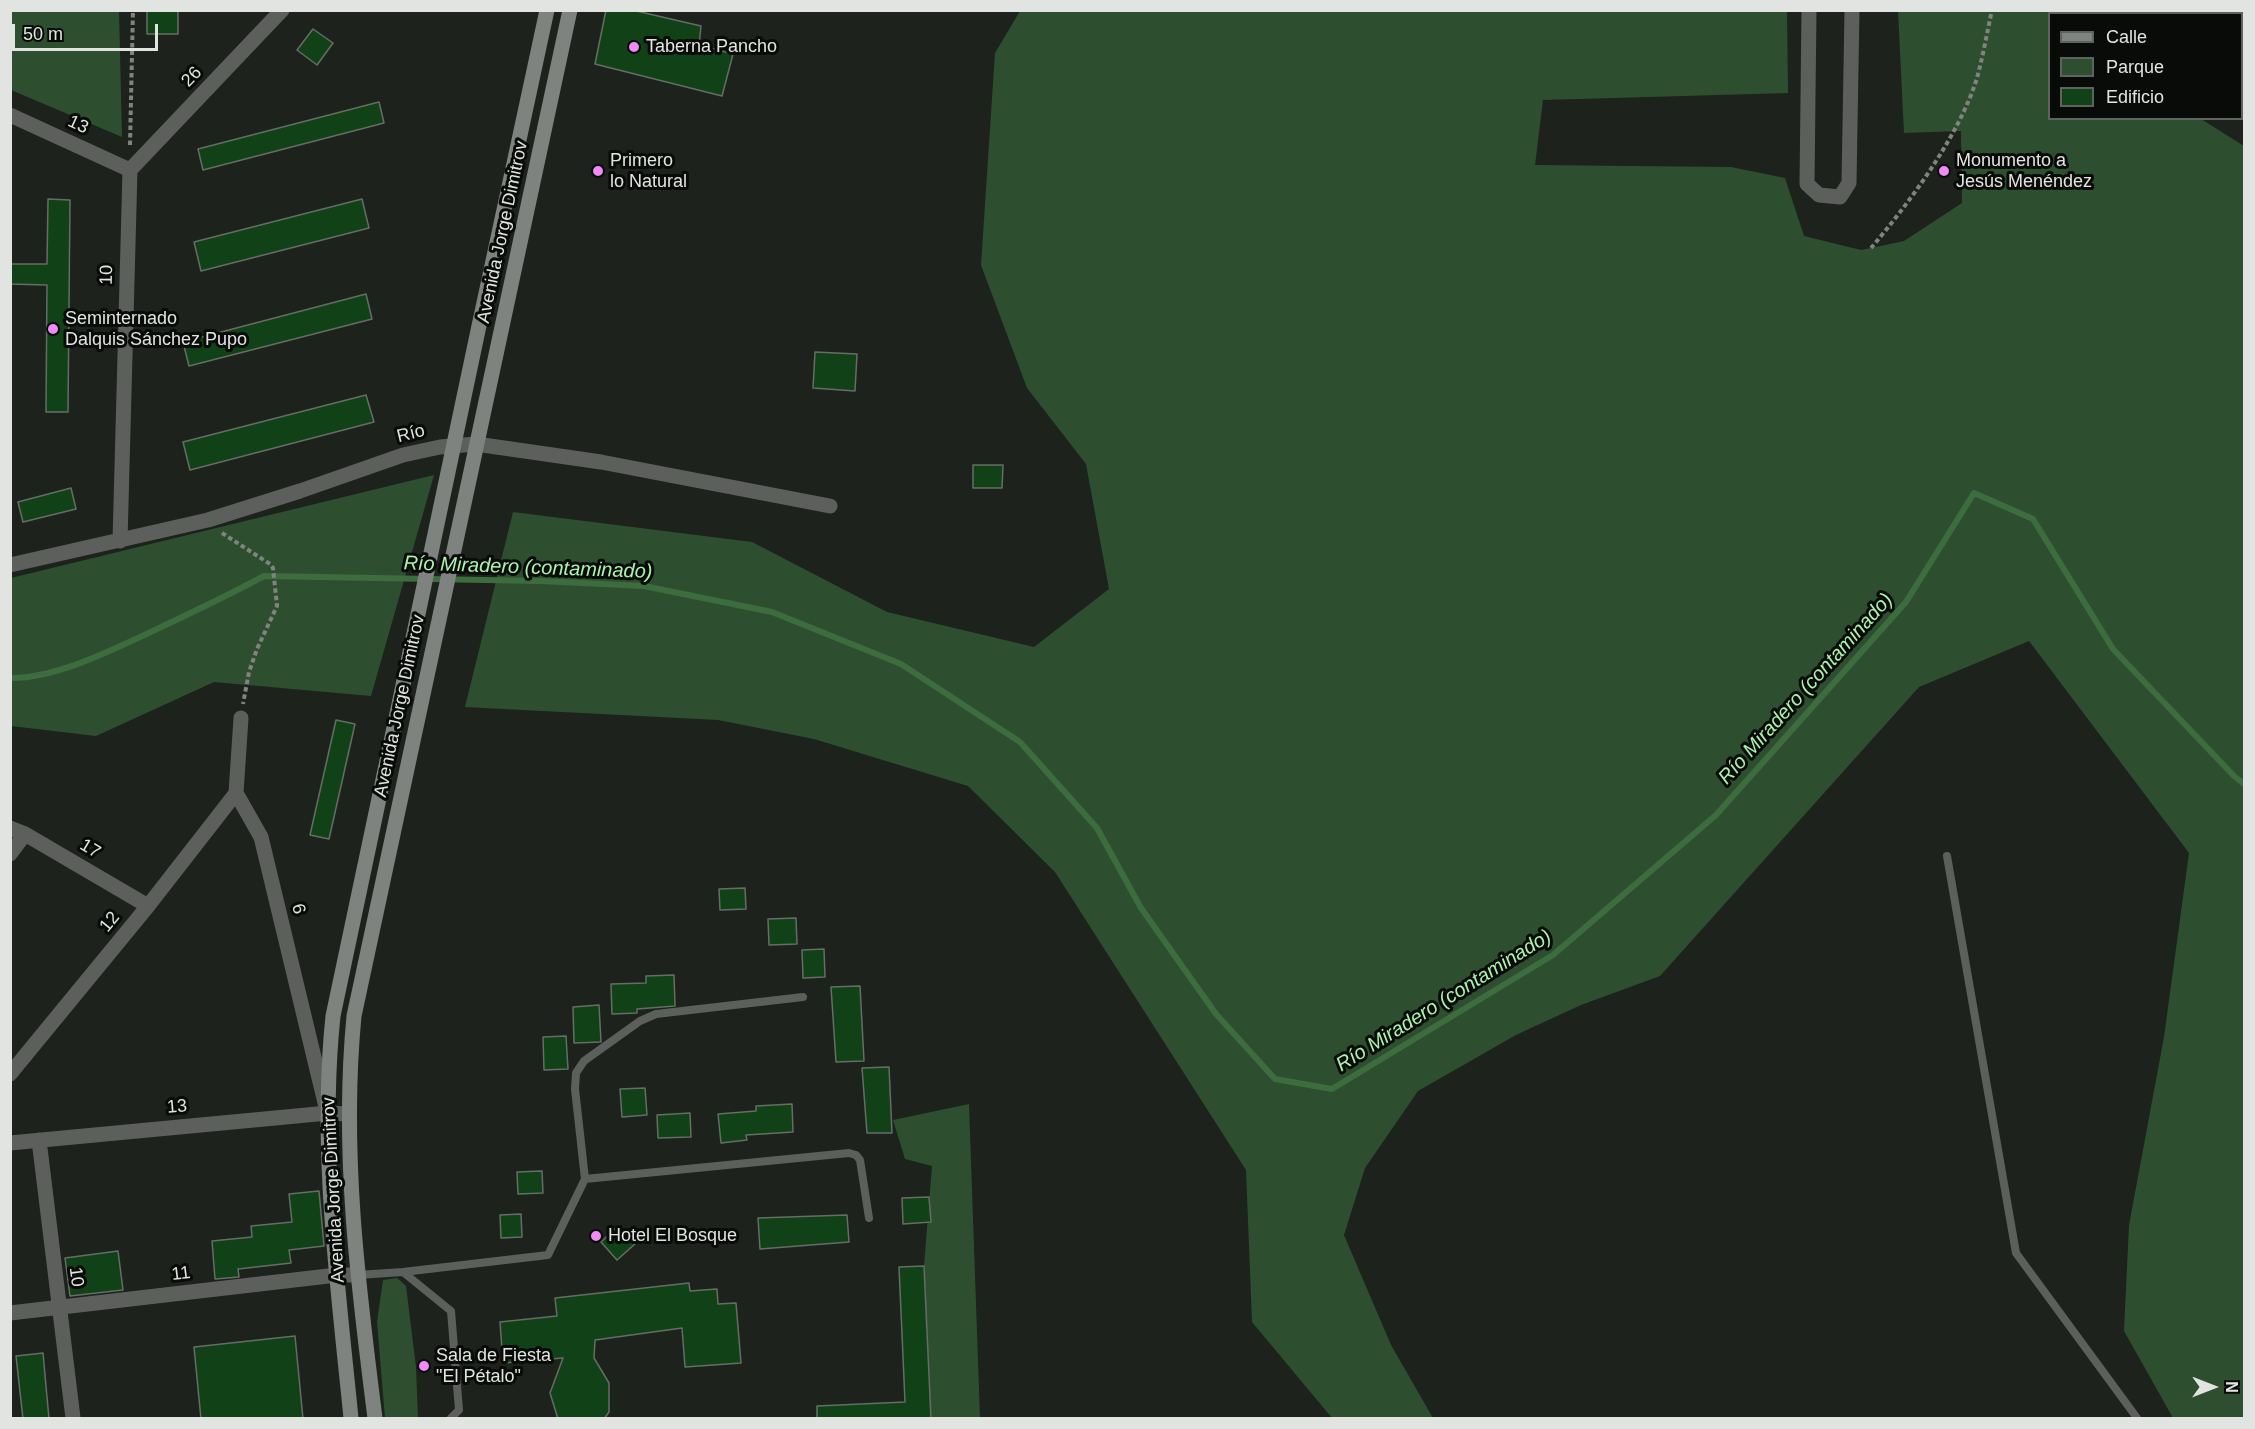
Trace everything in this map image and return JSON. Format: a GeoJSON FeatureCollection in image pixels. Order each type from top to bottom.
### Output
{"type":"FeatureCollection","features":[{"type":"Feature","properties":{"kind":"main road","name":"Avenida Jorge Dimitrov"},"geometry":{"type":"LineString","coordinates":[[351,1419],[337,1275],[328,1113],[328,1060],[333,1016],[432,552],[465,383],[547,10]]}},
{"type":"Feature","properties":{"kind":"main road","name":"Avenida Jorge Dimitrov"},"geometry":{"type":"LineString","coordinates":[[375,1419],[357,1275],[348,1114],[354,1016],[570,10]]}},
{"type":"Feature","properties":{"kind":"street","name":"26"},"geometry":{"type":"LineString","coordinates":[[130,170],[282,10]]}},
{"type":"Feature","properties":{"kind":"street"},"geometry":{"type":"LineString","coordinates":[[1809,10],[1807,184],[1819,195],[1840,196],[1850,183],[1852,10]]}},
{"type":"Feature","properties":{"kind":"street","name":"13"},"geometry":{"type":"LineString","coordinates":[[10,115],[130,170]]}},
{"type":"Feature","properties":{"kind":"street","name":"10"},"geometry":{"type":"LineString","coordinates":[[120,541],[130,170]]}},
{"type":"Feature","properties":{"kind":"street","name":"Río"},"geometry":{"type":"LineString","coordinates":[[10,565],[208,520],[403,455],[454,445],[476,444],[602,462],[830,506]]}},
{"type":"Feature","properties":{"kind":"street"},"geometry":{"type":"LineString","coordinates":[[236,793],[241,718]]}},
{"type":"Feature","properties":{"kind":"street","name":"6"},"geometry":{"type":"LineString","coordinates":[[236,793],[261,837],[328,1113]]}},
{"type":"Feature","properties":{"kind":"street","name":"12"},"geometry":{"type":"LineString","coordinates":[[10,1074],[148,906],[236,793]]}},
{"type":"Feature","properties":{"kind":"street","name":"17"},"geometry":{"type":"LineString","coordinates":[[10,828],[26,834],[148,906]]}},
{"type":"Feature","properties":{"kind":"street"},"geometry":{"type":"LineString","coordinates":[[10,854],[26,834]]}},
{"type":"Feature","properties":{"kind":"street","name":"13"},"geometry":{"type":"LineString","coordinates":[[10,1143],[328,1113],[348,1114]]}},
{"type":"Feature","properties":{"kind":"street","name":"10"},"geometry":{"type":"LineString","coordinates":[[39,1140],[73,1419]]}},
{"type":"Feature","properties":{"kind":"street","name":"11"},"geometry":{"type":"LineString","coordinates":[[10,1313],[337,1275],[357,1275]]}},
{"type":"Feature","properties":{"kind":"lane"},"geometry":{"type":"LineString","coordinates":[[1947,856],[2016,1253],[2137,1419]]}},
{"type":"Feature","properties":{"kind":"lane"},"geometry":{"type":"LineString","coordinates":[[357,1275],[404,1272],[548,1255],[585,1179],[575,1089],[576,1073],[584,1061],[647,1016],[803,997]]}},
{"type":"Feature","properties":{"kind":"lane"},"geometry":{"type":"LineString","coordinates":[[585,1179],[849,1152],[860,1160],[869,1218]]}},
{"type":"Feature","properties":{"kind":"lane"},"geometry":{"type":"LineString","coordinates":[[404,1272],[451,1311],[459,1410],[451,1419]]}},
{"type":"Feature","properties":{"kind":"path"},"geometry":{"type":"LineString","coordinates":[[130,170],[133,10]]}},
{"type":"Feature","properties":{"kind":"path"},"geometry":{"type":"LineString","coordinates":[[1871,248],[1906,206],[1954,131],[1976,79],[1992,10]]}},
{"type":"Feature","properties":{"kind":"path"},"geometry":{"type":"LineString","coordinates":[[208,520],[214,528],[273,568],[278,606],[257,649],[249,672],[241,718]]}},
{"type":"Feature","properties":{"kind":"green space"},"geometry":{"type":"Polygon","coordinates":[[[10,11],[119,11],[122,137],[11,90],[10,11]]]}},
{"type":"Feature","properties":{"kind":"green space"},"geometry":{"type":"Polygon","coordinates":[[[1020,11],[1787,11],[1788,93],[1543,100],[1535,165],[1731,167],[1785,178],[1804,236],[1861,250],[1904,241],[1962,203],[1961,131],[1904,133],[1898,11],[2135,11],[2048,12],[2048,120],[2203,120],[2244,146],[2244,1418],[2173,1418],[2124,1331],[2129,1225],[2164,1037],[2189,853],[2029,641],[1919,687],[1660,976],[1581,1005],[1516,1035],[1418,1091],[1365,1168],[1344,1235],[1391,1345],[1433,1418],[1332,1418],[1252,1322],[1246,1170],[1055,872],[968,786],[814,739],[718,720],[465,707],[513,512],[752,542],[887,612],[1034,647],[1109,589],[1086,464],[1027,388],[981,265],[995,53],[1020,11]]]}},
{"type":"Feature","properties":{"kind":"green space"},"geometry":{"type":"Polygon","coordinates":[[[434,475],[371,696],[214,682],[96,736],[11,726],[11,578],[434,475]]]}},
{"type":"Feature","properties":{"kind":"green space"},"geometry":{"type":"Polygon","coordinates":[[[969,1104],[980,1418],[931,1418],[924,1266],[932,1166],[905,1159],[893,1120],[969,1104]]]}},
{"type":"Feature","properties":{"kind":"green space"},"geometry":{"type":"Polygon","coordinates":[[[397,1278],[406,1286],[416,1367],[418,1418],[385,1418],[377,1322],[383,1280],[397,1278]]]}},
{"type":"Feature","properties":{"kind":"building"},"geometry":{"type":"Polygon","coordinates":[[[147,10],[178,10],[178,34],[147,34],[147,10]]]}},
{"type":"Feature","properties":{"kind":"building"},"geometry":{"type":"Polygon","coordinates":[[[606,10],[632,10],[701,26],[699,45],[733,54],[722,96],[595,64],[606,10]]]}},
{"type":"Feature","properties":{"kind":"building"},"geometry":{"type":"Polygon","coordinates":[[[313,29],[333,43],[317,65],[297,50],[313,29]]]}},
{"type":"Feature","properties":{"kind":"building"},"geometry":{"type":"Polygon","coordinates":[[[379,102],[384,123],[203,170],[198,149],[379,102]]]}},
{"type":"Feature","properties":{"kind":"building"},"geometry":{"type":"Polygon","coordinates":[[[48,199],[70,200],[68,412],[46,412],[47,285],[10,284],[10,264],[47,264],[48,199]]]}},
{"type":"Feature","properties":{"kind":"building"},"geometry":{"type":"Polygon","coordinates":[[[362,199],[369,228],[201,271],[194,242],[362,199]]]}},
{"type":"Feature","properties":{"kind":"building"},"geometry":{"type":"Polygon","coordinates":[[[366,294],[372,319],[189,366],[183,342],[366,294]]]}},
{"type":"Feature","properties":{"kind":"building"},"geometry":{"type":"Polygon","coordinates":[[[815,352],[857,354],[855,391],[813,388],[815,352]]]}},
{"type":"Feature","properties":{"kind":"building"},"geometry":{"type":"Polygon","coordinates":[[[366,395],[374,422],[190,470],[183,442],[366,395]]]}},
{"type":"Feature","properties":{"kind":"building"},"geometry":{"type":"Polygon","coordinates":[[[973,465],[1003,465],[1002,488],[973,488],[973,465]]]}},
{"type":"Feature","properties":{"kind":"building"},"geometry":{"type":"Polygon","coordinates":[[[71,488],[76,509],[23,522],[18,502],[71,488]]]}},
{"type":"Feature","properties":{"kind":"building"},"geometry":{"type":"Polygon","coordinates":[[[336,720],[355,724],[329,839],[310,835],[336,720]]]}},
{"type":"Feature","properties":{"kind":"building"},"geometry":{"type":"Polygon","coordinates":[[[745,888],[746,909],[720,910],[719,889],[745,888]]]}},
{"type":"Feature","properties":{"kind":"building"},"geometry":{"type":"Polygon","coordinates":[[[796,918],[797,944],[769,945],[768,919],[796,918]]]}},
{"type":"Feature","properties":{"kind":"building"},"geometry":{"type":"Polygon","coordinates":[[[824,949],[825,977],[803,978],[802,950],[824,949]]]}},
{"type":"Feature","properties":{"kind":"building"},"geometry":{"type":"Polygon","coordinates":[[[674,975],[675,1006],[637,1009],[637,1013],[612,1014],[611,984],[646,983],[646,976],[674,975]]]}},
{"type":"Feature","properties":{"kind":"building"},"geometry":{"type":"Polygon","coordinates":[[[860,986],[864,1061],[836,1062],[831,987],[860,986]]]}},
{"type":"Feature","properties":{"kind":"building"},"geometry":{"type":"Polygon","coordinates":[[[599,1005],[601,1042],[574,1043],[573,1007],[599,1005]]]}},
{"type":"Feature","properties":{"kind":"building"},"geometry":{"type":"Polygon","coordinates":[[[566,1036],[568,1069],[544,1070],[543,1037],[566,1036]]]}},
{"type":"Feature","properties":{"kind":"building"},"geometry":{"type":"Polygon","coordinates":[[[889,1067],[892,1133],[867,1133],[862,1068],[889,1067]]]}},
{"type":"Feature","properties":{"kind":"building"},"geometry":{"type":"Polygon","coordinates":[[[645,1088],[647,1115],[622,1117],[620,1089],[645,1088]]]}},
{"type":"Feature","properties":{"kind":"building"},"geometry":{"type":"Polygon","coordinates":[[[792,1104],[793,1132],[746,1135],[747,1140],[721,1143],[718,1114],[756,1111],[756,1106],[792,1104]]]}},
{"type":"Feature","properties":{"kind":"building"},"geometry":{"type":"Polygon","coordinates":[[[690,1113],[691,1137],[658,1138],[657,1115],[690,1113]]]}},
{"type":"Feature","properties":{"kind":"building"},"geometry":{"type":"Polygon","coordinates":[[[542,1171],[543,1193],[518,1194],[517,1172],[542,1171]]]}},
{"type":"Feature","properties":{"kind":"building"},"geometry":{"type":"Polygon","coordinates":[[[319,1191],[324,1246],[289,1250],[291,1263],[238,1269],[239,1277],[215,1279],[212,1241],[252,1237],[251,1226],[292,1222],[289,1194],[319,1191]]]}},
{"type":"Feature","properties":{"kind":"building"},"geometry":{"type":"Polygon","coordinates":[[[929,1197],[931,1222],[903,1224],[902,1198],[929,1197]]]}},
{"type":"Feature","properties":{"kind":"building"},"geometry":{"type":"Polygon","coordinates":[[[521,1214],[522,1237],[501,1238],[500,1215],[521,1214]]]}},
{"type":"Feature","properties":{"kind":"building"},"geometry":{"type":"Polygon","coordinates":[[[847,1215],[849,1242],[760,1249],[758,1218],[847,1215]]]}},
{"type":"Feature","properties":{"kind":"building"},"geometry":{"type":"Polygon","coordinates":[[[618,1226],[635,1244],[617,1260],[601,1242],[618,1226]]]}},
{"type":"Feature","properties":{"kind":"building"},"geometry":{"type":"Polygon","coordinates":[[[118,1251],[123,1290],[70,1296],[65,1258],[118,1251]]]}},
{"type":"Feature","properties":{"kind":"building"},"geometry":{"type":"Polygon","coordinates":[[[924,1266],[931,1419],[817,1419],[817,1406],[905,1402],[899,1267],[924,1266]]]}},
{"type":"Feature","properties":{"kind":"building"},"geometry":{"type":"Polygon","coordinates":[[[689,1283],[690,1291],[717,1289],[718,1304],[736,1303],[741,1363],[685,1367],[682,1328],[595,1340],[594,1358],[609,1383],[609,1412],[604,1419],[558,1419],[550,1393],[563,1358],[503,1363],[500,1322],[557,1316],[555,1298],[689,1283]]]}},
{"type":"Feature","properties":{"kind":"building"},"geometry":{"type":"Polygon","coordinates":[[[295,1336],[303,1419],[201,1419],[194,1347],[295,1336]]]}},
{"type":"Feature","properties":{"kind":"building"},"geometry":{"type":"Polygon","coordinates":[[[43,1353],[49,1419],[23,1419],[16,1356],[43,1353]]]}},
{"type":"Feature","properties":{"kind":"waterway","name":"Río Miradero (contaminado)"},"geometry":{"type":"LineString","coordinates":[[10,678],[47,673],[85,661],[123,645],[264,576],[541,581],[644,586],[772,612],[901,664],[1020,742],[1097,828],[1141,908],[1216,1014],[1275,1079],[1332,1089],[1553,955],[1716,815],[1906,602],[1974,493],[2033,519],[2113,649],[2244,784]]}},
{"type":"Feature","properties":{"kind":"place","name":"Taberna Pancho"},"geometry":{"type":"Point","coordinates":[634,47]}},
{"type":"Feature","properties":{"kind":"place","name":"Primero lo Natural"},"geometry":{"type":"Point","coordinates":[598,171]}},
{"type":"Feature","properties":{"kind":"place","name":"Monumento a Jesús Menéndez"},"geometry":{"type":"Point","coordinates":[1944,171]}},
{"type":"Feature","properties":{"kind":"place","name":"Seminternado Dalquis Sánchez Pupo"},"geometry":{"type":"Point","coordinates":[53,329]}},
{"type":"Feature","properties":{"kind":"place","name":"Hotel El Bosque"},"geometry":{"type":"Point","coordinates":[596,1236]}},
{"type":"Feature","properties":{"kind":"place","name":"Sala de Fiesta \"El Pétalo\""},"geometry":{"type":"Point","coordinates":[424,1366]}}]}
